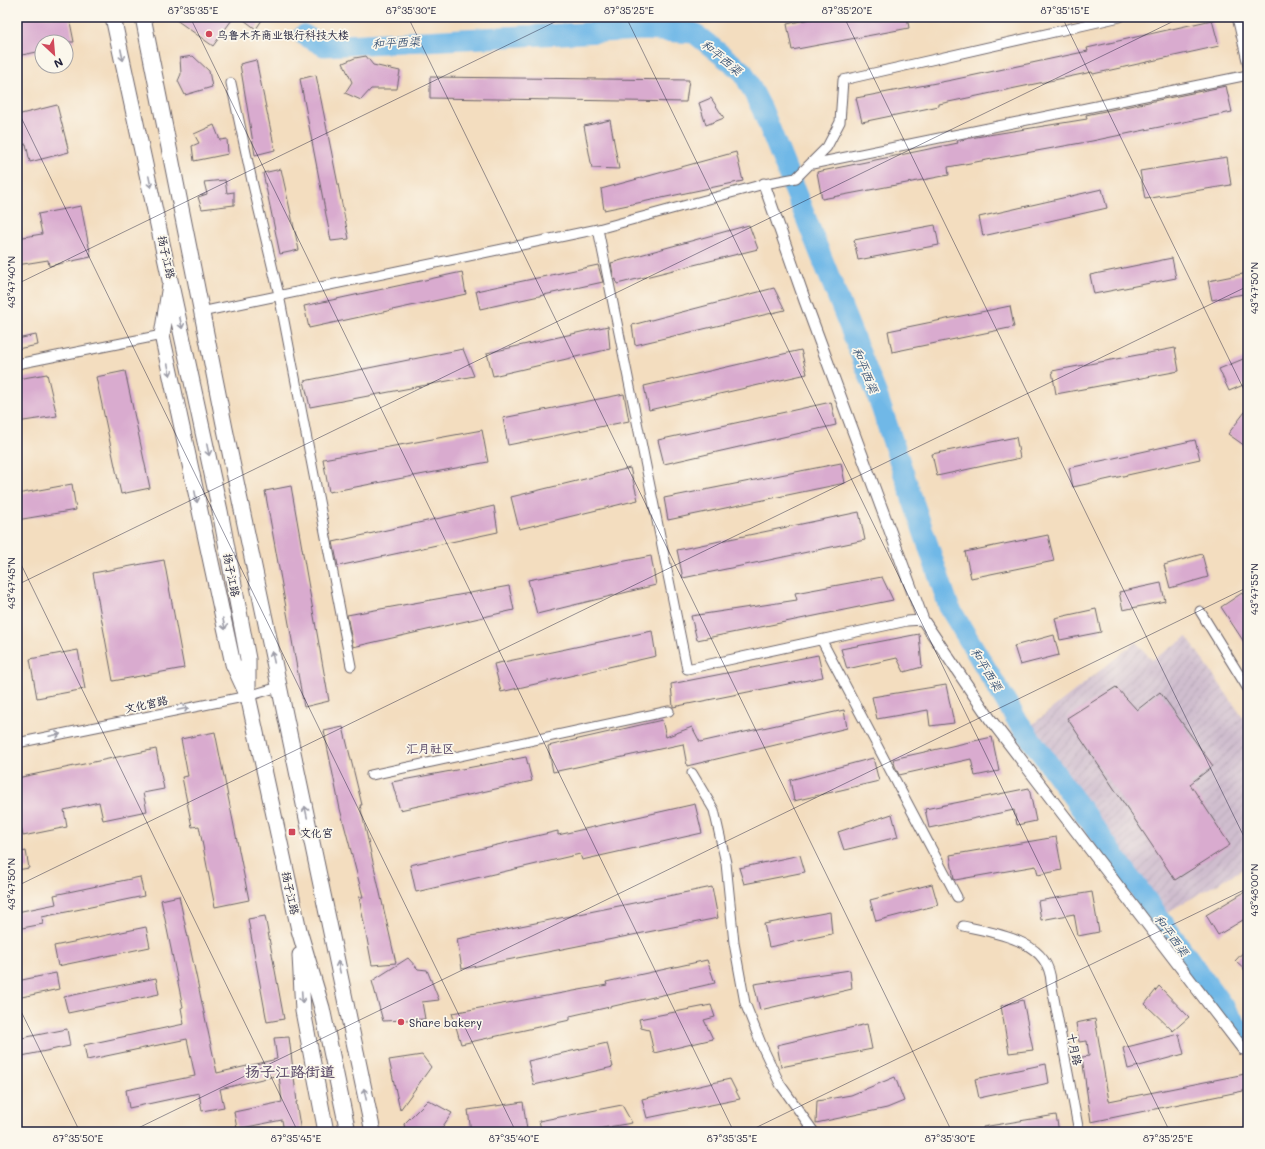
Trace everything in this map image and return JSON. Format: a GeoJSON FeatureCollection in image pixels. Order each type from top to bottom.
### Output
{"type":"FeatureCollection","features":[{"type":"Feature","properties":{"kind":"main road","name":"扬子江路"},"geometry":{"type":"LineString","coordinates":[[114,17],[171,276],[220,511],[248,659],[248,696],[299,930],[322,1008],[348,1132]]}},
{"type":"Feature","properties":{"kind":"main road","name":"扬子江路"},"geometry":{"type":"LineString","coordinates":[[143,17],[201,312],[373,1132]]}},
{"type":"Feature","properties":{"kind":"main road"},"geometry":{"type":"LineString","coordinates":[[171,276],[162,335],[233,664],[248,696]]}},
{"type":"Feature","properties":{"kind":"main road"},"geometry":{"type":"LineString","coordinates":[[299,930],[303,1011],[326,1132]]}},
{"type":"Feature","properties":{"kind":"street"},"geometry":{"type":"LineString","coordinates":[[201,312],[598,229],[764,184],[796,178],[812,164],[827,147],[840,122],[843,80],[1120,17]]}},
{"type":"Feature","properties":{"kind":"street"},"geometry":{"type":"LineString","coordinates":[[1237,17],[1248,65]]}},
{"type":"Feature","properties":{"kind":"street"},"geometry":{"type":"LineString","coordinates":[[812,164],[1248,75]]}},
{"type":"Feature","properties":{"kind":"street"},"geometry":{"type":"LineString","coordinates":[[231,83],[252,182],[279,295],[351,666]]}},
{"type":"Feature","properties":{"kind":"street"},"geometry":{"type":"LineString","coordinates":[[764,184],[805,301],[923,620],[990,719],[1242,1049]]}},
{"type":"Feature","properties":{"kind":"street"},"geometry":{"type":"LineString","coordinates":[[598,229],[687,669],[822,641],[907,621],[923,620]]}},
{"type":"Feature","properties":{"kind":"street"},"geometry":{"type":"LineString","coordinates":[[17,364],[162,335]]}},
{"type":"Feature","properties":{"kind":"street"},"geometry":{"type":"LineString","coordinates":[[1200,611],[1248,689]]}},
{"type":"Feature","properties":{"kind":"street"},"geometry":{"type":"LineString","coordinates":[[822,641],[957,897]]}},
{"type":"Feature","properties":{"kind":"street","name":"文化宫路"},"geometry":{"type":"LineString","coordinates":[[17,743],[248,696],[279,687]]}},
{"type":"Feature","properties":{"kind":"street"},"geometry":{"type":"LineString","coordinates":[[371,775],[669,711]]}},
{"type":"Feature","properties":{"kind":"street"},"geometry":{"type":"LineString","coordinates":[[692,773],[714,810],[726,863],[734,943],[745,1003],[762,1046],[780,1084],[814,1132]]}},
{"type":"Feature","properties":{"kind":"street","name":"十月路"},"geometry":{"type":"LineString","coordinates":[[963,926],[1004,935],[1036,950],[1050,970],[1078,1132]]}},
{"type":"Feature","properties":{"kind":"shaded area"},"geometry":{"type":"Polygon","coordinates":[[[1187,637],[1248,725],[1248,866],[1166,913],[1029,727],[1136,642],[1152,660],[1187,637]]]}},
{"type":"Feature","properties":{"kind":"building"},"geometry":{"type":"Polygon","coordinates":[[[17,17],[69,17],[72,34],[34,34],[34,53],[17,56],[17,17]]]}},
{"type":"Feature","properties":{"kind":"building","name":"乌鲁木齐商业银行科技大楼"},"geometry":{"type":"Polygon","coordinates":[[[172,17],[234,17],[213,46],[172,17]]]}},
{"type":"Feature","properties":{"kind":"building","name":"乌鲁木齐商业银行科技大楼"},"geometry":{"type":"Polygon","coordinates":[[[240,17],[264,17],[256,29],[240,17]]]}},
{"type":"Feature","properties":{"kind":"building"},"geometry":{"type":"Polygon","coordinates":[[[819,17],[907,17],[909,28],[792,50],[787,24],[819,17]]]}},
{"type":"Feature","properties":{"kind":"building"},"geometry":{"type":"Polygon","coordinates":[[[1212,20],[1219,46],[1093,74],[1092,72],[939,104],[939,106],[862,122],[856,98],[952,80],[1088,51],[1087,48],[1212,20]]]}},
{"type":"Feature","properties":{"kind":"building"},"geometry":{"type":"Polygon","coordinates":[[[193,56],[209,71],[212,87],[185,95],[178,81],[181,74],[180,58],[193,56]]]}},
{"type":"Feature","properties":{"kind":"building"},"geometry":{"type":"Polygon","coordinates":[[[366,56],[373,65],[400,71],[397,89],[371,89],[361,100],[345,93],[352,82],[343,63],[355,58],[366,56]]]}},
{"type":"Feature","properties":{"kind":"building"},"geometry":{"type":"Polygon","coordinates":[[[256,60],[275,150],[255,155],[240,64],[256,60]]]}},
{"type":"Feature","properties":{"kind":"building"},"geometry":{"type":"Polygon","coordinates":[[[316,75],[349,239],[331,241],[300,79],[316,75]]]}},
{"type":"Feature","properties":{"kind":"building"},"geometry":{"type":"Polygon","coordinates":[[[430,77],[689,80],[686,102],[430,98],[430,77]]]}},
{"type":"Feature","properties":{"kind":"building"},"geometry":{"type":"Polygon","coordinates":[[[1226,86],[1232,112],[1092,141],[948,167],[949,175],[822,199],[817,172],[958,143],[957,141],[970,138],[1087,119],[1086,115],[1226,86]]]}},
{"type":"Feature","properties":{"kind":"building"},"geometry":{"type":"Polygon","coordinates":[[[711,98],[724,118],[706,125],[699,103],[711,98]]]}},
{"type":"Feature","properties":{"kind":"building"},"geometry":{"type":"Polygon","coordinates":[[[57,105],[69,152],[30,162],[26,144],[17,146],[17,115],[57,105]]]}},
{"type":"Feature","properties":{"kind":"building"},"geometry":{"type":"Polygon","coordinates":[[[610,120],[619,169],[592,168],[584,126],[610,120]]]}},
{"type":"Feature","properties":{"kind":"building"},"geometry":{"type":"Polygon","coordinates":[[[214,125],[220,140],[227,139],[228,154],[194,161],[192,146],[199,143],[194,134],[214,125]]]}},
{"type":"Feature","properties":{"kind":"building"},"geometry":{"type":"Polygon","coordinates":[[[736,152],[743,181],[604,210],[601,189],[736,152]]]}},
{"type":"Feature","properties":{"kind":"building"},"geometry":{"type":"Polygon","coordinates":[[[1227,157],[1231,185],[1145,199],[1140,171],[1227,157]]]}},
{"type":"Feature","properties":{"kind":"building"},"geometry":{"type":"Polygon","coordinates":[[[281,169],[299,250],[280,254],[263,173],[281,169]]]}},
{"type":"Feature","properties":{"kind":"building"},"geometry":{"type":"Polygon","coordinates":[[[225,180],[227,193],[234,192],[234,205],[202,209],[198,197],[207,194],[204,182],[225,180]]]}},
{"type":"Feature","properties":{"kind":"building"},"geometry":{"type":"Polygon","coordinates":[[[1102,189],[1107,208],[983,236],[979,217],[1102,189]]]}},
{"type":"Feature","properties":{"kind":"building"},"geometry":{"type":"Polygon","coordinates":[[[81,206],[91,257],[49,266],[48,260],[17,265],[17,238],[42,234],[38,214],[81,206]]]}},
{"type":"Feature","properties":{"kind":"building"},"geometry":{"type":"Polygon","coordinates":[[[749,225],[758,249],[617,284],[616,279],[614,280],[611,263],[749,225]]]}},
{"type":"Feature","properties":{"kind":"building"},"geometry":{"type":"Polygon","coordinates":[[[935,225],[939,245],[858,260],[854,240],[935,225]]]}},
{"type":"Feature","properties":{"kind":"building"},"geometry":{"type":"Polygon","coordinates":[[[1172,258],[1176,278],[1094,294],[1090,275],[1172,258]]]}},
{"type":"Feature","properties":{"kind":"building"},"geometry":{"type":"Polygon","coordinates":[[[598,265],[603,282],[480,309],[476,291],[598,265]]]}},
{"type":"Feature","properties":{"kind":"building"},"geometry":{"type":"Polygon","coordinates":[[[462,272],[466,294],[309,328],[304,306],[462,272]]]}},
{"type":"Feature","properties":{"kind":"building"},"geometry":{"type":"Polygon","coordinates":[[[1248,273],[1248,293],[1212,300],[1208,281],[1248,273]]]}},
{"type":"Feature","properties":{"kind":"building"},"geometry":{"type":"Polygon","coordinates":[[[774,288],[785,310],[635,345],[632,325],[774,288]]]}},
{"type":"Feature","properties":{"kind":"building"},"geometry":{"type":"Polygon","coordinates":[[[1010,306],[1014,327],[892,352],[888,331],[1010,306]]]}},
{"type":"Feature","properties":{"kind":"building"},"geometry":{"type":"Polygon","coordinates":[[[608,326],[610,349],[493,376],[487,353],[608,326]]]}},
{"type":"Feature","properties":{"kind":"building"},"geometry":{"type":"Polygon","coordinates":[[[36,335],[38,345],[17,349],[17,339],[36,335]]]}},
{"type":"Feature","properties":{"kind":"building"},"geometry":{"type":"Polygon","coordinates":[[[1175,348],[1179,371],[1056,394],[1052,371],[1175,348]]]}},
{"type":"Feature","properties":{"kind":"building"},"geometry":{"type":"Polygon","coordinates":[[[463,349],[474,376],[310,407],[304,381],[463,349]]]}},
{"type":"Feature","properties":{"kind":"building"},"geometry":{"type":"Polygon","coordinates":[[[801,350],[807,374],[649,410],[644,386],[801,350]]]}},
{"type":"Feature","properties":{"kind":"building"},"geometry":{"type":"Polygon","coordinates":[[[1248,357],[1248,383],[1229,391],[1219,369],[1248,357]]]}},
{"type":"Feature","properties":{"kind":"building"},"geometry":{"type":"Polygon","coordinates":[[[125,371],[150,488],[121,494],[96,377],[125,371]]]}},
{"type":"Feature","properties":{"kind":"building"},"geometry":{"type":"Polygon","coordinates":[[[47,374],[57,416],[17,422],[17,379],[47,374]]]}},
{"type":"Feature","properties":{"kind":"building"},"geometry":{"type":"Polygon","coordinates":[[[624,394],[629,421],[508,445],[503,418],[624,394]]]}},
{"type":"Feature","properties":{"kind":"building"},"geometry":{"type":"Polygon","coordinates":[[[831,402],[836,425],[664,464],[658,440],[831,402]]]}},
{"type":"Feature","properties":{"kind":"building"},"geometry":{"type":"Polygon","coordinates":[[[1248,408],[1248,448],[1228,434],[1248,408]]]}},
{"type":"Feature","properties":{"kind":"building"},"geometry":{"type":"Polygon","coordinates":[[[482,430],[488,462],[329,492],[323,459],[482,430]]]}},
{"type":"Feature","properties":{"kind":"building"},"geometry":{"type":"Polygon","coordinates":[[[1016,437],[1020,458],[937,476],[932,454],[1016,437]]]}},
{"type":"Feature","properties":{"kind":"building"},"geometry":{"type":"Polygon","coordinates":[[[1195,440],[1200,459],[1073,487],[1069,468],[1195,440]]]}},
{"type":"Feature","properties":{"kind":"building"},"geometry":{"type":"Polygon","coordinates":[[[841,463],[845,483],[668,520],[664,498],[841,463]]]}},
{"type":"Feature","properties":{"kind":"building"},"geometry":{"type":"Polygon","coordinates":[[[630,468],[638,500],[519,529],[511,497],[630,468]]]}},
{"type":"Feature","properties":{"kind":"building"},"geometry":{"type":"Polygon","coordinates":[[[72,484],[76,510],[17,520],[17,494],[72,484]]]}},
{"type":"Feature","properties":{"kind":"building"},"geometry":{"type":"Polygon","coordinates":[[[291,486],[329,701],[304,707],[265,491],[291,486]]]}},
{"type":"Feature","properties":{"kind":"building"},"geometry":{"type":"Polygon","coordinates":[[[494,506],[498,532],[338,566],[333,542],[494,506]]]}},
{"type":"Feature","properties":{"kind":"building"},"geometry":{"type":"Polygon","coordinates":[[[859,512],[865,540],[683,578],[677,550],[859,512]]]}},
{"type":"Feature","properties":{"kind":"building"},"geometry":{"type":"Polygon","coordinates":[[[1048,535],[1054,561],[971,578],[965,552],[1048,535]]]}},
{"type":"Feature","properties":{"kind":"building"},"geometry":{"type":"Polygon","coordinates":[[[1202,554],[1208,577],[1170,588],[1164,565],[1202,554]]]}},
{"type":"Feature","properties":{"kind":"building"},"geometry":{"type":"Polygon","coordinates":[[[651,556],[656,585],[537,614],[528,580],[651,556]]]}},
{"type":"Feature","properties":{"kind":"building"},"geometry":{"type":"Polygon","coordinates":[[[164,560],[184,668],[113,681],[93,573],[164,560]]]}},
{"type":"Feature","properties":{"kind":"building"},"geometry":{"type":"Polygon","coordinates":[[[882,577],[893,600],[697,640],[691,616],[797,600],[795,593],[882,577]]]}},
{"type":"Feature","properties":{"kind":"building"},"geometry":{"type":"Polygon","coordinates":[[[1161,583],[1165,601],[1123,610],[1119,592],[1161,583]]]}},
{"type":"Feature","properties":{"kind":"building"},"geometry":{"type":"Polygon","coordinates":[[[509,586],[514,610],[353,647],[347,615],[509,586]]]}},
{"type":"Feature","properties":{"kind":"building"},"geometry":{"type":"Polygon","coordinates":[[[1242,593],[1248,602],[1248,648],[1221,607],[1242,593]]]}},
{"type":"Feature","properties":{"kind":"building"},"geometry":{"type":"Polygon","coordinates":[[[1096,609],[1101,632],[1060,640],[1055,618],[1096,609]]]}},
{"type":"Feature","properties":{"kind":"building"},"geometry":{"type":"Polygon","coordinates":[[[652,631],[656,656],[501,692],[494,664],[652,631]]]}},
{"type":"Feature","properties":{"kind":"building"},"geometry":{"type":"Polygon","coordinates":[[[919,634],[922,667],[904,672],[897,658],[847,669],[841,649],[919,634]]]}},
{"type":"Feature","properties":{"kind":"building"},"geometry":{"type":"Polygon","coordinates":[[[1054,635],[1059,655],[1020,665],[1014,646],[1054,635]]]}},
{"type":"Feature","properties":{"kind":"building"},"geometry":{"type":"Polygon","coordinates":[[[78,650],[85,689],[37,698],[30,659],[78,650]]]}},
{"type":"Feature","properties":{"kind":"building"},"geometry":{"type":"Polygon","coordinates":[[[818,655],[823,677],[673,707],[671,684],[818,655]]]}},
{"type":"Feature","properties":{"kind":"building"},"geometry":{"type":"Polygon","coordinates":[[[946,685],[954,723],[930,726],[928,710],[877,719],[872,697],[946,685]]]}},
{"type":"Feature","properties":{"kind":"building"},"geometry":{"type":"Polygon","coordinates":[[[1116,687],[1137,710],[1160,692],[1213,766],[1190,784],[1230,845],[1175,880],[1067,718],[1116,687]]]}},
{"type":"Feature","properties":{"kind":"building"},"geometry":{"type":"Polygon","coordinates":[[[844,710],[847,728],[687,766],[683,744],[553,772],[548,746],[662,720],[666,737],[692,727],[700,742],[844,710]]]}},
{"type":"Feature","properties":{"kind":"building"},"geometry":{"type":"Polygon","coordinates":[[[343,727],[362,805],[360,805],[396,963],[372,965],[359,897],[363,897],[340,809],[324,731],[343,727]]]}},
{"type":"Feature","properties":{"kind":"building"},"geometry":{"type":"Polygon","coordinates":[[[215,732],[249,900],[215,907],[199,826],[192,827],[182,777],[188,776],[181,739],[215,732]]]}},
{"type":"Feature","properties":{"kind":"building"},"geometry":{"type":"Polygon","coordinates":[[[992,737],[999,771],[975,776],[971,759],[899,775],[893,759],[992,737]]]}},
{"type":"Feature","properties":{"kind":"building"},"geometry":{"type":"Polygon","coordinates":[[[156,749],[164,789],[143,793],[147,811],[103,820],[99,802],[64,810],[67,827],[23,836],[19,819],[17,819],[17,778],[156,749]]]}},
{"type":"Feature","properties":{"kind":"building"},"geometry":{"type":"Polygon","coordinates":[[[526,757],[532,781],[400,810],[392,782],[526,757]]]}},
{"type":"Feature","properties":{"kind":"building"},"geometry":{"type":"Polygon","coordinates":[[[873,758],[879,781],[794,801],[790,780],[873,758]]]}},
{"type":"Feature","properties":{"kind":"building"},"geometry":{"type":"Polygon","coordinates":[[[1029,788],[1036,821],[1017,825],[1014,810],[929,828],[925,809],[1029,788]]]}},
{"type":"Feature","properties":{"kind":"building"},"geometry":{"type":"Polygon","coordinates":[[[695,804],[702,833],[582,860],[580,854],[416,892],[410,865],[558,831],[558,835],[695,804]]]}},
{"type":"Feature","properties":{"kind":"building"},"geometry":{"type":"Polygon","coordinates":[[[892,814],[898,837],[844,850],[838,832],[892,814]]]}},
{"type":"Feature","properties":{"kind":"building"},"geometry":{"type":"Polygon","coordinates":[[[1056,837],[1062,870],[1038,875],[1036,866],[954,879],[950,855],[1056,837]]]}},
{"type":"Feature","properties":{"kind":"building"},"geometry":{"type":"Polygon","coordinates":[[[26,851],[29,868],[17,870],[17,853],[26,851]]]}},
{"type":"Feature","properties":{"kind":"building"},"geometry":{"type":"Polygon","coordinates":[[[800,855],[805,872],[744,884],[739,868],[800,855]]]}},
{"type":"Feature","properties":{"kind":"building"},"geometry":{"type":"Polygon","coordinates":[[[140,877],[144,896],[42,917],[43,924],[17,929],[17,912],[56,904],[54,895],[140,877]]]}},
{"type":"Feature","properties":{"kind":"building"},"geometry":{"type":"Polygon","coordinates":[[[932,884],[938,905],[876,921],[870,900],[932,884]]]}},
{"type":"Feature","properties":{"kind":"building"},"geometry":{"type":"Polygon","coordinates":[[[712,887],[718,918],[462,969],[457,939],[712,887]]]}},
{"type":"Feature","properties":{"kind":"building"},"geometry":{"type":"Polygon","coordinates":[[[1248,890],[1248,917],[1218,935],[1206,915],[1248,890]]]}},
{"type":"Feature","properties":{"kind":"building"},"geometry":{"type":"Polygon","coordinates":[[[1092,892],[1099,932],[1078,936],[1074,914],[1041,920],[1038,901],[1092,892]]]}},
{"type":"Feature","properties":{"kind":"building"},"geometry":{"type":"Polygon","coordinates":[[[179,896],[217,1073],[277,1059],[274,1038],[289,1037],[296,1102],[301,1132],[284,1132],[282,1120],[237,1129],[234,1112],[282,1102],[279,1075],[220,1089],[224,1107],[202,1111],[199,1093],[129,1108],[126,1090],[195,1076],[187,1039],[87,1060],[84,1045],[184,1024],[181,1008],[183,1007],[161,900],[179,896]]]}},
{"type":"Feature","properties":{"kind":"building"},"geometry":{"type":"Polygon","coordinates":[[[830,912],[832,934],[769,947],[764,924],[830,912]]]}},
{"type":"Feature","properties":{"kind":"building"},"geometry":{"type":"Polygon","coordinates":[[[265,916],[284,1019],[267,1022],[248,919],[265,916]]]}},
{"type":"Feature","properties":{"kind":"building"},"geometry":{"type":"Polygon","coordinates":[[[146,927],[150,947],[58,966],[54,946],[146,927]]]}},
{"type":"Feature","properties":{"kind":"building"},"geometry":{"type":"Polygon","coordinates":[[[1248,947],[1248,973],[1235,961],[1248,947]]]}},
{"type":"Feature","properties":{"kind":"building"},"geometry":{"type":"Polygon","coordinates":[[[408,958],[418,969],[427,970],[439,1000],[422,1002],[425,1019],[383,1021],[372,981],[408,958]]]}},
{"type":"Feature","properties":{"kind":"building"},"geometry":{"type":"Polygon","coordinates":[[[707,960],[715,983],[570,1016],[570,1020],[461,1044],[452,1013],[607,985],[606,982],[707,960]]]}},
{"type":"Feature","properties":{"kind":"building"},"geometry":{"type":"Polygon","coordinates":[[[850,970],[852,989],[760,1010],[754,984],[850,970]]]}},
{"type":"Feature","properties":{"kind":"building"},"geometry":{"type":"Polygon","coordinates":[[[56,973],[59,989],[17,998],[17,981],[56,973]]]}},
{"type":"Feature","properties":{"kind":"building"},"geometry":{"type":"Polygon","coordinates":[[[156,978],[159,994],[68,1013],[64,997],[156,978]]]}},
{"type":"Feature","properties":{"kind":"building"},"geometry":{"type":"Polygon","coordinates":[[[1159,986],[1189,1017],[1173,1031],[1145,1004],[1159,986]]]}},
{"type":"Feature","properties":{"kind":"building"},"geometry":{"type":"Polygon","coordinates":[[[1023,1000],[1033,1050],[1009,1053],[1001,1006],[1023,1000]]]}},
{"type":"Feature","properties":{"kind":"building"},"geometry":{"type":"Polygon","coordinates":[[[711,1005],[715,1017],[704,1020],[713,1039],[654,1053],[649,1030],[641,1028],[639,1019],[711,1005]]]}},
{"type":"Feature","properties":{"kind":"building"},"geometry":{"type":"Polygon","coordinates":[[[1095,1019],[1109,1101],[1245,1074],[1248,1090],[1091,1122],[1082,1057],[1089,1056],[1087,1041],[1079,1042],[1076,1023],[1095,1019]]]}},
{"type":"Feature","properties":{"kind":"building"},"geometry":{"type":"Polygon","coordinates":[[[867,1024],[872,1049],[781,1067],[777,1045],[867,1024]]]}},
{"type":"Feature","properties":{"kind":"building"},"geometry":{"type":"Polygon","coordinates":[[[67,1029],[70,1046],[17,1057],[17,1039],[67,1029]]]}},
{"type":"Feature","properties":{"kind":"building"},"geometry":{"type":"Polygon","coordinates":[[[1179,1034],[1184,1054],[1128,1069],[1123,1048],[1179,1034]]]}},
{"type":"Feature","properties":{"kind":"building"},"geometry":{"type":"Polygon","coordinates":[[[607,1043],[613,1067],[534,1085],[528,1061],[607,1043]]]}},
{"type":"Feature","properties":{"kind":"building"},"geometry":{"type":"Polygon","coordinates":[[[422,1055],[431,1067],[400,1110],[389,1060],[422,1055]]]}},
{"type":"Feature","properties":{"kind":"building"},"geometry":{"type":"Polygon","coordinates":[[[1046,1064],[1049,1083],[979,1098],[975,1079],[1046,1064]]]}},
{"type":"Feature","properties":{"kind":"building"},"geometry":{"type":"Polygon","coordinates":[[[895,1077],[904,1101],[887,1108],[816,1123],[817,1101],[851,1095],[895,1077]]]}},
{"type":"Feature","properties":{"kind":"building"},"geometry":{"type":"Polygon","coordinates":[[[730,1079],[740,1099],[647,1118],[642,1099],[730,1079]]]}},
{"type":"Feature","properties":{"kind":"building"},"geometry":{"type":"Polygon","coordinates":[[[428,1100],[452,1113],[439,1132],[406,1132],[404,1124],[428,1100]]]}},
{"type":"Feature","properties":{"kind":"building"},"geometry":{"type":"Polygon","coordinates":[[[523,1102],[527,1130],[508,1132],[471,1132],[468,1110],[523,1102]]]}},
{"type":"Feature","properties":{"kind":"building"},"geometry":{"type":"Polygon","coordinates":[[[622,1105],[632,1123],[579,1132],[542,1132],[539,1121],[622,1105]]]}},
{"type":"Feature","properties":{"kind":"building"},"geometry":{"type":"Polygon","coordinates":[[[1056,1115],[1059,1132],[983,1132],[983,1127],[1056,1115]]]}},
{"type":"Feature","properties":{"kind":"waterway","name":"和平西渠"},"geometry":{"type":"LineString","coordinates":[[304,35],[324,46],[643,30],[694,33],[743,72],[762,109],[877,395],[949,607],[1017,720],[1248,1041]]}},
{"type":"Feature","properties":{"kind":"place","name":"乌鲁木齐商业银行科技大楼"},"geometry":{"type":"Point","coordinates":[209,34]}},
{"type":"Feature","properties":{"kind":"place","name":"文化宫"},"geometry":{"type":"Point","coordinates":[292,832]}},
{"type":"Feature","properties":{"kind":"place","name":"Share bakery"},"geometry":{"type":"Point","coordinates":[401,1022]}},
{"type":"Feature","properties":{"kind":"district","name":"汇月社区"},"geometry":{"type":"Point","coordinates":[430,748]}},
{"type":"Feature","properties":{"kind":"district","name":"扬子江路街道"},"geometry":{"type":"Point","coordinates":[290,1071]}}]}
